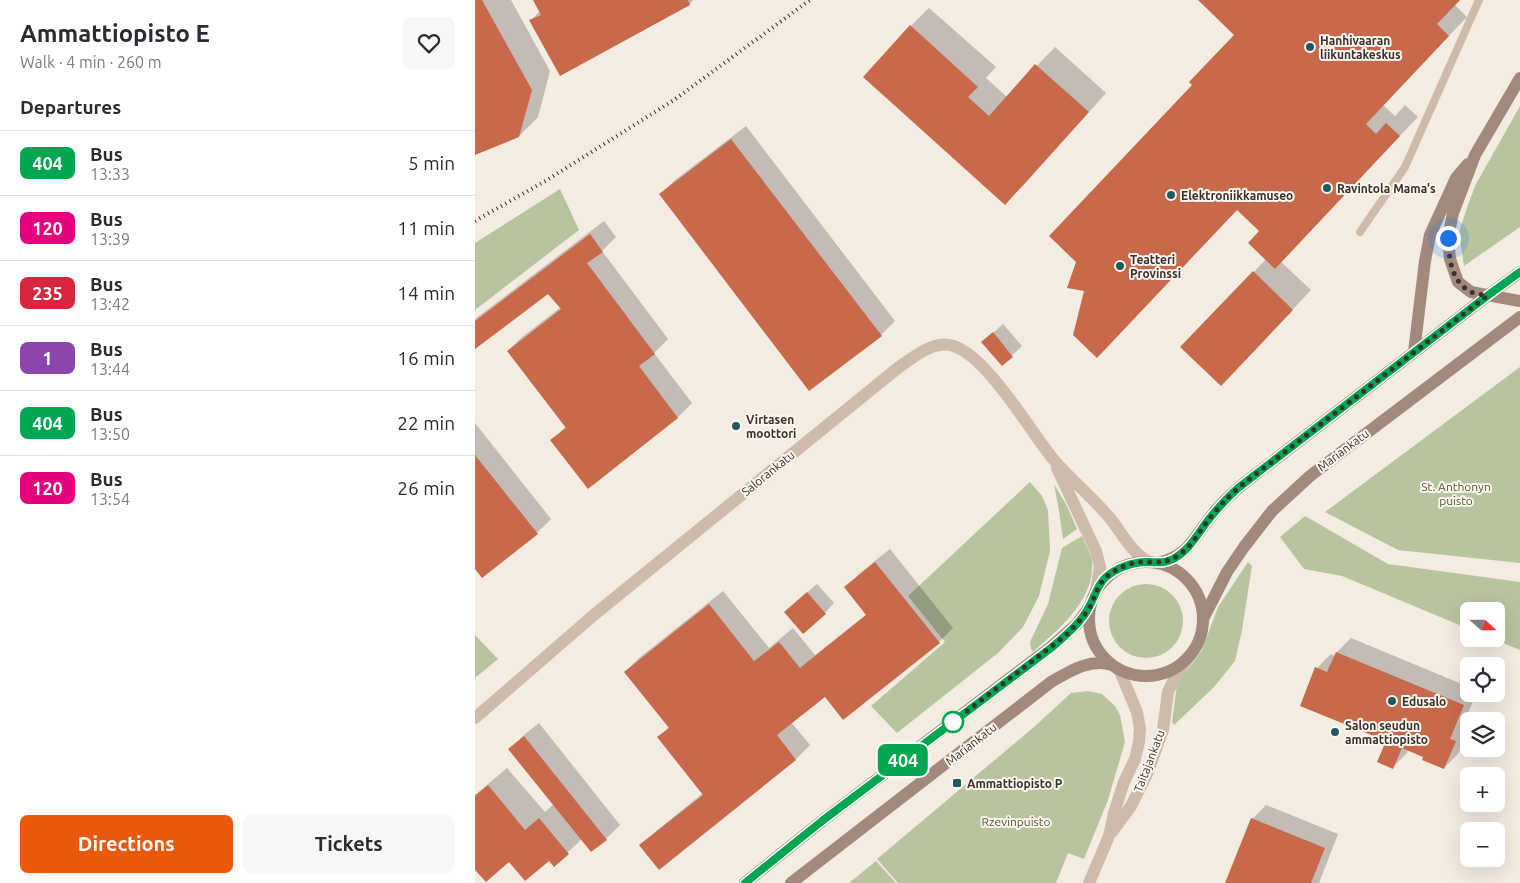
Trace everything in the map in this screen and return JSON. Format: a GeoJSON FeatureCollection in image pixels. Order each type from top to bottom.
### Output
{"type":"FeatureCollection","features":[{"type":"Feature","properties":{"kind":"main road"},"geometry":{"type":"LineString","coordinates":[[1414,352],[1430,235],[1456,178],[1475,155],[1520,78]]}},
{"type":"Feature","properties":{"kind":"main road"},"geometry":{"type":"LineString","coordinates":[[1475,155],[1453,213],[1448,238],[1449,259],[1458,282],[1471,292],[1520,301]]}},
{"type":"Feature","properties":{"kind":"main road"},"geometry":{"type":"LineString","coordinates":[[745,883],[822,821],[1051,648],[1077,624],[1090,606],[1096,591],[1105,578],[1118,569],[1133,563],[1153,563],[1172,560],[1188,548],[1222,503],[1238,488],[1520,272]]}},
{"type":"Feature","properties":{"kind":"main road","name":"Mariankatu"},"geometry":{"type":"LineString","coordinates":[[1203,619],[1227,572],[1272,511],[1310,476],[1520,317]]}},
{"type":"Feature","properties":{"kind":"main road"},"geometry":{"type":"LineString","coordinates":[[1090,606],[1089,622],[1092,638],[1099,652],[1115,667],[1131,674],[1144,676],[1157,675],[1175,668],[1190,655],[1199,638],[1203,619],[1200,599],[1189,582],[1178,572],[1164,565],[1153,563]]}},
{"type":"Feature","properties":{"kind":"main road","name":"Mariankatu"},"geometry":{"type":"LineString","coordinates":[[791,883],[1051,682],[1072,669],[1083,665],[1101,663],[1115,667]]}},
{"type":"Feature","properties":{"kind":"street","name":"Salorankatu"},"geometry":{"type":"LineString","coordinates":[[475,718],[602,608],[899,367],[925,350],[940,345],[949,344],[969,354],[1020,412],[1053,459],[1109,517],[1140,556],[1153,563]]}},
{"type":"Feature","properties":{"kind":"street","name":"Salorankatu"},"geometry":{"type":"LineString","coordinates":[[1053,459],[1096,551],[1100,567],[1096,591]]}},
{"type":"Feature","properties":{"kind":"street","name":"Taitajankatu"},"geometry":{"type":"LineString","coordinates":[[1109,836],[1131,806],[1147,774],[1163,730],[1168,692],[1190,655]]}},
{"type":"Feature","properties":{"kind":"street","name":"Taitajankatu"},"geometry":{"type":"LineString","coordinates":[[1089,883],[1109,836],[1114,813],[1124,782],[1135,759],[1139,742],[1140,728],[1135,707],[1115,667]]}},
{"type":"Feature","properties":{"kind":"lane"},"geometry":{"type":"LineString","coordinates":[[1359,232],[1405,168],[1479,0]]}},
{"type":"Feature","properties":{"kind":"green space"},"geometry":{"type":"Polygon","coordinates":[[[1520,106],[1520,227],[1464,266],[1459,232],[1469,202],[1476,184],[1520,106]]]}},
{"type":"Feature","properties":{"kind":"green space"},"geometry":{"type":"Polygon","coordinates":[[[560,189],[579,230],[475,310],[475,243],[560,189]]]}},
{"type":"Feature","properties":{"kind":"green space","name":"St. Anthonyn puisto"},"geometry":{"type":"Polygon","coordinates":[[[1520,367],[1520,563],[1398,550],[1325,512],[1520,367]]]}},
{"type":"Feature","properties":{"kind":"green space"},"geometry":{"type":"Polygon","coordinates":[[[1030,482],[1042,496],[1048,510],[1050,551],[1039,596],[1023,627],[998,653],[897,733],[871,706],[945,642],[908,596],[1030,482]]]}},
{"type":"Feature","properties":{"kind":"green space"},"geometry":{"type":"Polygon","coordinates":[[[1054,484],[1067,506],[1077,529],[1063,539],[1059,511],[1054,484]]]}},
{"type":"Feature","properties":{"kind":"green space"},"geometry":{"type":"Polygon","coordinates":[[[1305,516],[1388,564],[1520,582],[1520,650],[1505,644],[1505,602],[1460,602],[1460,625],[1342,576],[1304,569],[1280,537],[1305,516]]]}},
{"type":"Feature","properties":{"kind":"green space"},"geometry":{"type":"Polygon","coordinates":[[[1082,536],[1092,561],[1088,589],[1082,601],[1064,623],[1033,652],[1030,642],[1048,604],[1062,548],[1082,536]]]}},
{"type":"Feature","properties":{"kind":"green space"},"geometry":{"type":"Polygon","coordinates":[[[1248,562],[1252,566],[1235,661],[1214,687],[1174,725],[1172,722],[1177,684],[1202,650],[1218,607],[1248,562]]]}},
{"type":"Feature","properties":{"kind":"green space"},"geometry":{"type":"Polygon","coordinates":[[[1146,584],[1167,590],[1177,600],[1183,621],[1177,642],[1167,652],[1146,658],[1125,652],[1115,642],[1109,621],[1115,600],[1125,590],[1146,584]]]}},
{"type":"Feature","properties":{"kind":"green space"},"geometry":{"type":"Polygon","coordinates":[[[475,635],[498,659],[475,678],[475,635]]]}},
{"type":"Feature","properties":{"kind":"green space","name":"Rzevinpuisto"},"geometry":{"type":"Polygon","coordinates":[[[1088,691],[1102,694],[1115,706],[1120,715],[1125,742],[1108,800],[1084,859],[1068,853],[1056,883],[898,883],[877,859],[1034,727],[1071,693],[1088,691]]]}},
{"type":"Feature","properties":{"kind":"green space"},"geometry":{"type":"Polygon","coordinates":[[[876,861],[896,883],[849,883],[876,861]]]}},
{"type":"Feature","properties":{"kind":"building"},"geometry":{"type":"Polygon","coordinates":[[[475,0],[482,0],[532,90],[519,137],[475,155],[475,0]]]}},
{"type":"Feature","properties":{"kind":"building"},"geometry":{"type":"Polygon","coordinates":[[[533,0],[688,0],[690,5],[560,76],[529,20],[541,15],[533,0]]]}},
{"type":"Feature","properties":{"kind":"building"},"geometry":{"type":"Polygon","coordinates":[[[1198,0],[1460,0],[1437,24],[1449,36],[1366,124],[1376,134],[1386,123],[1400,136],[1275,269],[1248,243],[1259,231],[1237,210],[1097,358],[1073,335],[1084,291],[1067,288],[1076,262],[1049,236],[1192,85],[1189,82],[1234,35],[1198,0]]]}},
{"type":"Feature","properties":{"kind":"building"},"geometry":{"type":"Polygon","coordinates":[[[910,25],[978,87],[968,97],[989,116],[1035,64],[1089,112],[1005,205],[863,77],[910,25]]]}},
{"type":"Feature","properties":{"kind":"building"},"geometry":{"type":"Polygon","coordinates":[[[731,139],[882,336],[809,391],[659,194],[731,139]]]}},
{"type":"Feature","properties":{"kind":"building"},"geometry":{"type":"Polygon","coordinates":[[[590,234],[603,252],[587,263],[655,354],[639,366],[678,418],[588,489],[550,440],[566,428],[507,351],[561,309],[548,294],[475,349],[475,321],[590,234]]]}},
{"type":"Feature","properties":{"kind":"building"},"geometry":{"type":"Polygon","coordinates":[[[1253,271],[1293,310],[1221,386],[1180,347],[1253,271]]]}},
{"type":"Feature","properties":{"kind":"building"},"geometry":{"type":"Polygon","coordinates":[[[993,332],[1013,357],[1002,366],[981,342],[993,332]]]}},
{"type":"Feature","properties":{"kind":"building"},"geometry":{"type":"Polygon","coordinates":[[[475,455],[538,534],[482,578],[475,569],[475,455]]]}},
{"type":"Feature","properties":{"kind":"building"},"geometry":{"type":"Polygon","coordinates":[[[875,562],[940,643],[843,720],[825,697],[777,735],[796,760],[659,870],[639,845],[703,795],[657,737],[669,728],[624,672],[709,604],[754,661],[779,642],[800,668],[866,615],[844,587],[875,562]]]}},
{"type":"Feature","properties":{"kind":"building"},"geometry":{"type":"Polygon","coordinates":[[[807,592],[826,614],[803,634],[784,612],[807,592]]]}},
{"type":"Feature","properties":{"kind":"building"},"geometry":{"type":"Polygon","coordinates":[[[1336,652],[1464,705],[1450,739],[1456,741],[1444,769],[1422,760],[1423,757],[1402,748],[1393,769],[1377,762],[1386,741],[1300,706],[1315,667],[1327,672],[1336,652]]]}},
{"type":"Feature","properties":{"kind":"building"},"geometry":{"type":"Polygon","coordinates":[[[524,736],[607,840],[591,852],[508,749],[524,736]]]}},
{"type":"Feature","properties":{"kind":"building"},"geometry":{"type":"Polygon","coordinates":[[[488,785],[525,830],[539,818],[569,854],[554,867],[549,861],[525,881],[509,862],[486,882],[475,870],[475,796],[488,785]]]}},
{"type":"Feature","properties":{"kind":"building"},"geometry":{"type":"Polygon","coordinates":[[[1251,818],[1325,848],[1311,883],[1225,883],[1251,818]]]}},
{"type":"Feature","properties":{"kind":"railway"},"geometry":{"type":"LineString","coordinates":[[475,221],[547,180],[674,100],[810,0]]}},
{"type":"Feature","properties":{"kind":"bus line","name":"404"},"geometry":{"type":"LineString","coordinates":[[745,883],[822,821],[1051,648],[1077,624],[1090,606],[1096,591],[1105,578],[1118,569],[1133,563],[1149,562],[1158,564],[1172,560],[1179,555],[1188,548],[1222,503],[1238,488],[1520,272]]}},
{"type":"Feature","properties":{"kind":"place","name":"Hanhivaaran liikuntakeskus"},"geometry":{"type":"Point","coordinates":[1310,47]}},
{"type":"Feature","properties":{"kind":"place","name":"Ravintola Mama's"},"geometry":{"type":"Point","coordinates":[1327,188]}},
{"type":"Feature","properties":{"kind":"place","name":"Elektroniikkamuseo"},"geometry":{"type":"Point","coordinates":[1171,195]}},
{"type":"Feature","properties":{"kind":"place","name":"Teatteri Provinssi"},"geometry":{"type":"Point","coordinates":[1120,266]}},
{"type":"Feature","properties":{"kind":"place","name":"Virtasen moottori"},"geometry":{"type":"Point","coordinates":[736,426]}},
{"type":"Feature","properties":{"kind":"place","name":"Edusalo"},"geometry":{"type":"Point","coordinates":[1392,701]}},
{"type":"Feature","properties":{"kind":"place","name":"Salon seudun ammattiopisto"},"geometry":{"type":"Point","coordinates":[1335,732]}},
{"type":"Feature","properties":{"kind":"place","name":"Ammattiopisto P"},"geometry":{"type":"Point","coordinates":[957,783]}},
{"type":"Feature","properties":{"kind":"route"},"geometry":{"type":"LineString","coordinates":[[953,722],[1065,636],[1077,624],[1090,606],[1096,591],[1105,578],[1118,569],[1133,563],[1149,562],[1158,564],[1172,560],[1179,555],[1188,548],[1222,503],[1238,488],[1487,296],[1471,292],[1458,282],[1449,259],[1448,238]]}}]}
